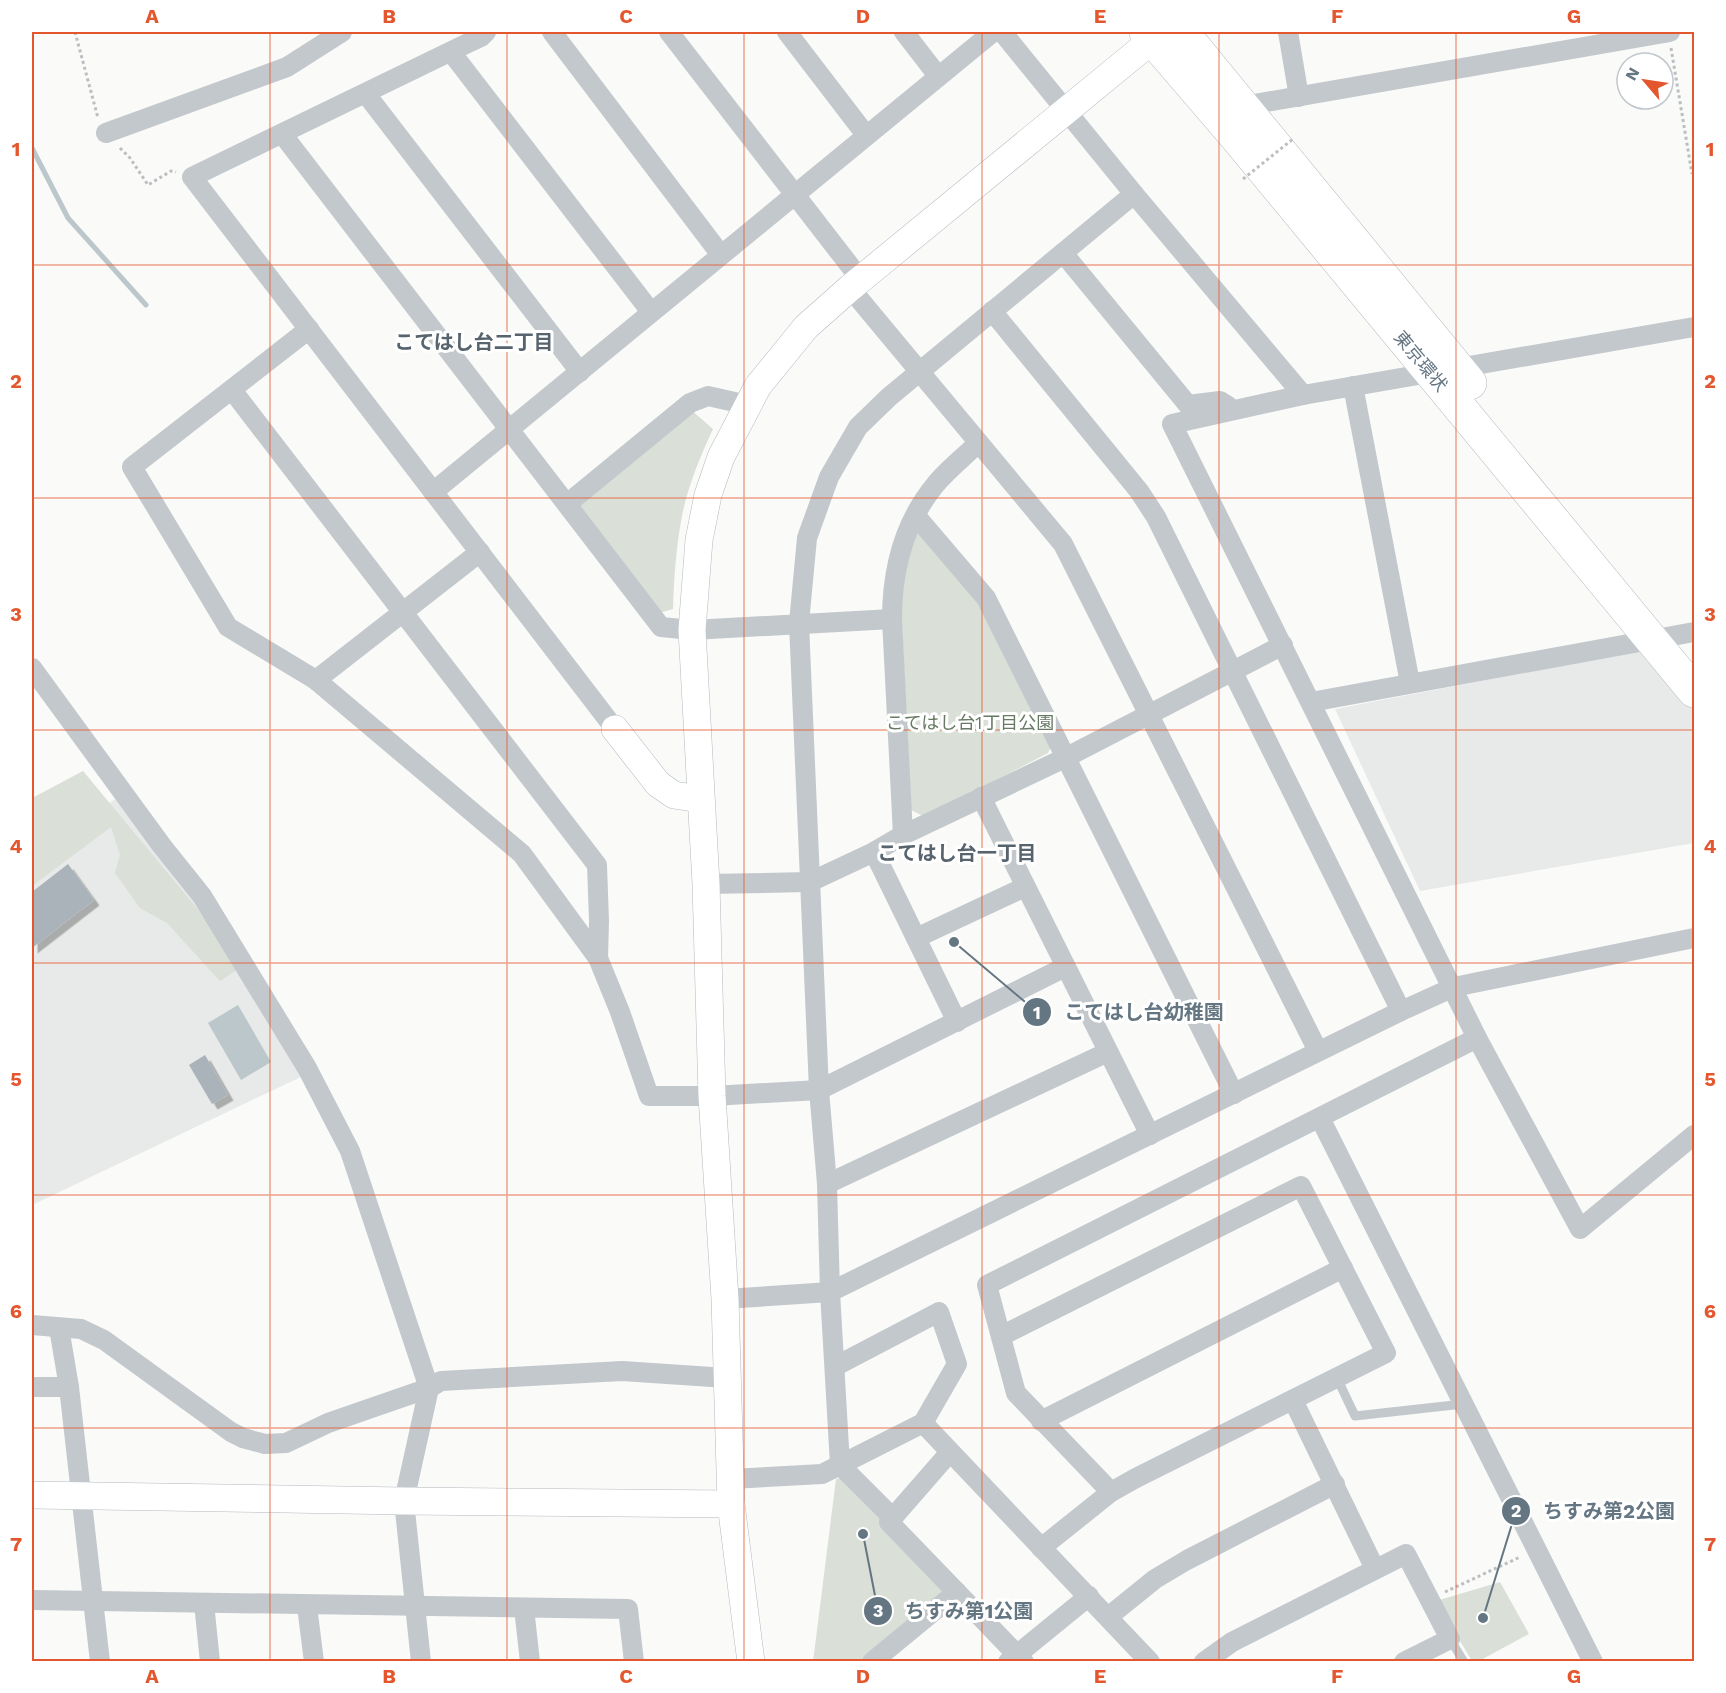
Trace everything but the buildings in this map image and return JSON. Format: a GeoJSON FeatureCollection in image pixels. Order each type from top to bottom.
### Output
{"type":"FeatureCollection","features":[{"type":"Feature","properties":{"kind":"highway","name":"東京環状"},"geometry":{"type":"LineString","coordinates":[[1161,34],[1243,106],[1444,370]]}},
{"type":"Feature","properties":{"kind":"highway","name":"東京環状"},"geometry":{"type":"LineString","coordinates":[[1161,34],[1237,138],[1444,370],[1680,641],[1695,691]]}},
{"type":"Feature","properties":{"kind":"street"},"geometry":{"type":"LineString","coordinates":[[106,133],[287,68],[342,32]]}},
{"type":"Feature","properties":{"kind":"street"},"geometry":{"type":"LineString","coordinates":[[486,32],[481,37],[461,42],[366,94],[283,135],[192,177],[658,784],[674,795],[700,800]]}},
{"type":"Feature","properties":{"kind":"street"},"geometry":{"type":"LineString","coordinates":[[552,32],[721,255]]}},
{"type":"Feature","properties":{"kind":"street"},"geometry":{"type":"LineString","coordinates":[[669,32],[794,194],[855,284],[920,372],[1063,544],[1318,1052]]}},
{"type":"Feature","properties":{"kind":"street"},"geometry":{"type":"LineString","coordinates":[[787,32],[866,135]]}},
{"type":"Feature","properties":{"kind":"street"},"geometry":{"type":"LineString","coordinates":[[904,32],[938,76]]}},
{"type":"Feature","properties":{"kind":"street"},"geometry":{"type":"LineString","coordinates":[[433,492],[993,32]]}},
{"type":"Feature","properties":{"kind":"street"},"geometry":{"type":"LineString","coordinates":[[1002,32],[1303,395]]}},
{"type":"Feature","properties":{"kind":"street"},"geometry":{"type":"LineString","coordinates":[[1288,32],[1299,97]]}},
{"type":"Feature","properties":{"kind":"street"},"geometry":{"type":"LineString","coordinates":[[1243,106],[1669,32]]}},
{"type":"Feature","properties":{"kind":"street"},"geometry":{"type":"LineString","coordinates":[[751,1662],[731,1491],[725,1299],[712,1096],[706,884],[692,630],[699,540],[708,495],[721,457],[758,386],[806,327],[855,284],[1161,34]]}},
{"type":"Feature","properties":{"kind":"street"},"geometry":{"type":"LineString","coordinates":[[461,42],[651,312]]}},
{"type":"Feature","properties":{"kind":"street"},"geometry":{"type":"LineString","coordinates":[[366,94],[580,372]]}},
{"type":"Feature","properties":{"kind":"street"},"geometry":{"type":"LineString","coordinates":[[283,135],[662,627],[692,630],[892,619]]}},
{"type":"Feature","properties":{"kind":"street"},"geometry":{"type":"LineString","coordinates":[[893,1518],[840,1465],[830,1292],[827,1184],[819,1090],[799,623],[807,538],[830,477],[858,427],[889,397],[1134,194]]}},
{"type":"Feature","properties":{"kind":"street"},"geometry":{"type":"LineString","coordinates":[[1063,253],[1188,405],[1220,401],[1235,410]]}},
{"type":"Feature","properties":{"kind":"street"},"geometry":{"type":"LineString","coordinates":[[992,311],[1139,491],[1156,517],[1401,1011]]}},
{"type":"Feature","properties":{"kind":"street"},"geometry":{"type":"LineString","coordinates":[[1695,327],[1303,395],[1172,424],[1478,1038],[1580,1229],[1695,1135]]}},
{"type":"Feature","properties":{"kind":"street"},"geometry":{"type":"LineString","coordinates":[[309,330],[132,467],[228,627],[316,680],[522,854],[598,958],[620,1012],[649,1096],[712,1096],[819,1090],[1065,967]]}},
{"type":"Feature","properties":{"kind":"street"},"geometry":{"type":"LineString","coordinates":[[1353,386],[1410,683]]}},
{"type":"Feature","properties":{"kind":"street"},"geometry":{"type":"LineString","coordinates":[[232,390],[597,865],[598,958]]}},
{"type":"Feature","properties":{"kind":"street"},"geometry":{"type":"LineString","coordinates":[[567,504],[690,403],[708,396],[748,405]]}},
{"type":"Feature","properties":{"kind":"street"},"geometry":{"type":"LineString","coordinates":[[903,835],[892,619],[892,592],[899,552],[906,534],[935,485],[978,443]]}},
{"type":"Feature","properties":{"kind":"street"},"geometry":{"type":"LineString","coordinates":[[916,516],[986,598],[1234,1094]]}},
{"type":"Feature","properties":{"kind":"street"},"geometry":{"type":"LineString","coordinates":[[316,680],[480,552]]}},
{"type":"Feature","properties":{"kind":"street"},"geometry":{"type":"LineString","coordinates":[[1311,702],[1410,683],[1680,641]]}},
{"type":"Feature","properties":{"kind":"street"},"geometry":{"type":"LineString","coordinates":[[706,884],[810,882],[1067,757],[1283,645]]}},
{"type":"Feature","properties":{"kind":"street"},"geometry":{"type":"LineString","coordinates":[[32,668],[162,846],[202,896],[307,1068],[350,1151],[429,1388],[404,1501],[421,1662]]}},
{"type":"Feature","properties":{"kind":"street"},"geometry":{"type":"LineString","coordinates":[[981,797],[1150,1135]]}},
{"type":"Feature","properties":{"kind":"street"},"geometry":{"type":"LineString","coordinates":[[874,852],[957,1022]]}},
{"type":"Feature","properties":{"kind":"street"},"geometry":{"type":"LineString","coordinates":[[916,938],[1025,886]]}},
{"type":"Feature","properties":{"kind":"street"},"geometry":{"type":"LineString","coordinates":[[725,1299],[830,1292],[1454,987],[1695,938]]}},
{"type":"Feature","properties":{"kind":"street"},"geometry":{"type":"LineString","coordinates":[[1112,1492],[1016,1393],[987,1285],[1478,1038]]}},
{"type":"Feature","properties":{"kind":"street"},"geometry":{"type":"LineString","coordinates":[[827,1184],[1108,1052]]}},
{"type":"Feature","properties":{"kind":"street"},"geometry":{"type":"LineString","coordinates":[[1320,1118],[1593,1662]]}},
{"type":"Feature","properties":{"kind":"street"},"geometry":{"type":"LineString","coordinates":[[1001,1336],[1301,1186],[1386,1353],[1112,1492],[1041,1548]]}},
{"type":"Feature","properties":{"kind":"street"},"geometry":{"type":"LineString","coordinates":[[1041,1421],[1343,1268]]}},
{"type":"Feature","properties":{"kind":"street"},"geometry":{"type":"LineString","coordinates":[[32,1495],[404,1501],[731,1491],[822,1474],[922,1423],[957,1364],[939,1312],[836,1366]]}},
{"type":"Feature","properties":{"kind":"street"},"geometry":{"type":"LineString","coordinates":[[32,1325],[81,1329],[104,1340],[231,1432],[265,1444],[286,1443],[328,1424],[441,1382],[622,1371],[728,1378]]}},
{"type":"Feature","properties":{"kind":"street"},"geometry":{"type":"LineString","coordinates":[[59,1328],[69,1387],[100,1662]]}},
{"type":"Feature","properties":{"kind":"street"},"geometry":{"type":"LineString","coordinates":[[32,1387],[69,1387]]}},
{"type":"Feature","properties":{"kind":"street"},"geometry":{"type":"LineString","coordinates":[[1293,1400],[1375,1569]]}},
{"type":"Feature","properties":{"kind":"street"},"geometry":{"type":"LineString","coordinates":[[922,1423],[1150,1662]]}},
{"type":"Feature","properties":{"kind":"street"},"geometry":{"type":"LineString","coordinates":[[950,1452],[890,1522],[957,1592],[1016,1659],[1089,1596]]}},
{"type":"Feature","properties":{"kind":"street"},"geometry":{"type":"LineString","coordinates":[[1108,1617],[1155,1579],[1335,1484]]}},
{"type":"Feature","properties":{"kind":"street"},"geometry":{"type":"LineString","coordinates":[[1204,1662],[1232,1642],[1406,1554],[1450,1639],[1404,1662]]}},
{"type":"Feature","properties":{"kind":"street"},"geometry":{"type":"LineString","coordinates":[[872,1662],[957,1592]]}},
{"type":"Feature","properties":{"kind":"street"},"geometry":{"type":"LineString","coordinates":[[32,1600],[627,1610],[634,1662]]}},
{"type":"Feature","properties":{"kind":"street"},"geometry":{"type":"LineString","coordinates":[[204,1603],[210,1662]]}},
{"type":"Feature","properties":{"kind":"street"},"geometry":{"type":"LineString","coordinates":[[308,1606],[314,1662]]}},
{"type":"Feature","properties":{"kind":"street"},"geometry":{"type":"LineString","coordinates":[[524,1608],[530,1662]]}},
{"type":"Feature","properties":{"kind":"lane"},"geometry":{"type":"LineString","coordinates":[[1336,1378],[1355,1416],[1463,1404]]}},
{"type":"Feature","properties":{"kind":"lane"},"geometry":{"type":"LineString","coordinates":[[1450,1639],[1464,1662]]}},
{"type":"Feature","properties":{"kind":"path"},"geometry":{"type":"LineString","coordinates":[[1669,32],[1692,174]]}},
{"type":"Feature","properties":{"kind":"path"},"geometry":{"type":"LineString","coordinates":[[1243,180],[1293,139]]}},
{"type":"Feature","properties":{"kind":"path"},"geometry":{"type":"LineString","coordinates":[[1430,1599],[1536,1550]]}},
{"type":"Feature","properties":{"kind":"shaded area"},"geometry":{"type":"Polygon","coordinates":[[[1644,650],[1694,710],[1694,843],[1420,891],[1335,709],[1644,650]]]}},
{"type":"Feature","properties":{"kind":"shaded area"},"geometry":{"type":"Polygon","coordinates":[[[115,799],[197,898],[303,1076],[32,1205],[32,859],[115,799]]]}},
{"type":"Feature","properties":{"kind":"shaded area"},"geometry":{"type":"Polygon","coordinates":[[[238,1005],[271,1062],[241,1080],[208,1023],[238,1005]]]}},
{"type":"Feature","properties":{"kind":"green space"},"geometry":{"type":"Polygon","coordinates":[[[691,410],[713,429],[695,472],[682,516],[673,609],[659,613],[579,511],[582,499],[691,410]]]}},
{"type":"Feature","properties":{"kind":"green space","name":"こてはし台1丁目公園"},"geometry":{"type":"Polygon","coordinates":[[[925,533],[984,605],[1053,742],[1048,753],[925,817],[911,810],[901,605],[905,567],[916,534],[925,533]]]}},
{"type":"Feature","properties":{"kind":"green space"},"geometry":{"type":"Polygon","coordinates":[[[83,771],[244,965],[220,981],[167,923],[140,908],[115,873],[120,855],[111,827],[32,886],[32,795],[34,797],[83,771]]]}},
{"type":"Feature","properties":{"kind":"green space"},"geometry":{"type":"Polygon","coordinates":[[[845,1477],[945,1589],[942,1600],[866,1661],[813,1662],[836,1479],[845,1477]]]}},
{"type":"Feature","properties":{"kind":"green space"},"geometry":{"type":"Polygon","coordinates":[[[1500,1582],[1529,1634],[1479,1661],[1472,1661],[1436,1601],[1500,1582]]]}},
{"type":"Feature","properties":{"kind":"waterway"},"geometry":{"type":"LineString","coordinates":[[32,148],[68,218],[146,305]]}},
{"type":"Feature","properties":{"kind":"place","name":"こてはし台幼稚園"},"geometry":{"type":"Point","coordinates":[954,942]}},
{"type":"Feature","properties":{"kind":"place","name":"ちすみ第1公園"},"geometry":{"type":"Point","coordinates":[863,1534]}},
{"type":"Feature","properties":{"kind":"place","name":"ちすみ第2公園"},"geometry":{"type":"Point","coordinates":[1483,1618]}},
{"type":"Feature","properties":{"kind":"district","name":"こてはし台二丁目"},"geometry":{"type":"Point","coordinates":[474,342]}},
{"type":"Feature","properties":{"kind":"district","name":"こてはし台一丁目"},"geometry":{"type":"Point","coordinates":[957,853]}}]}
